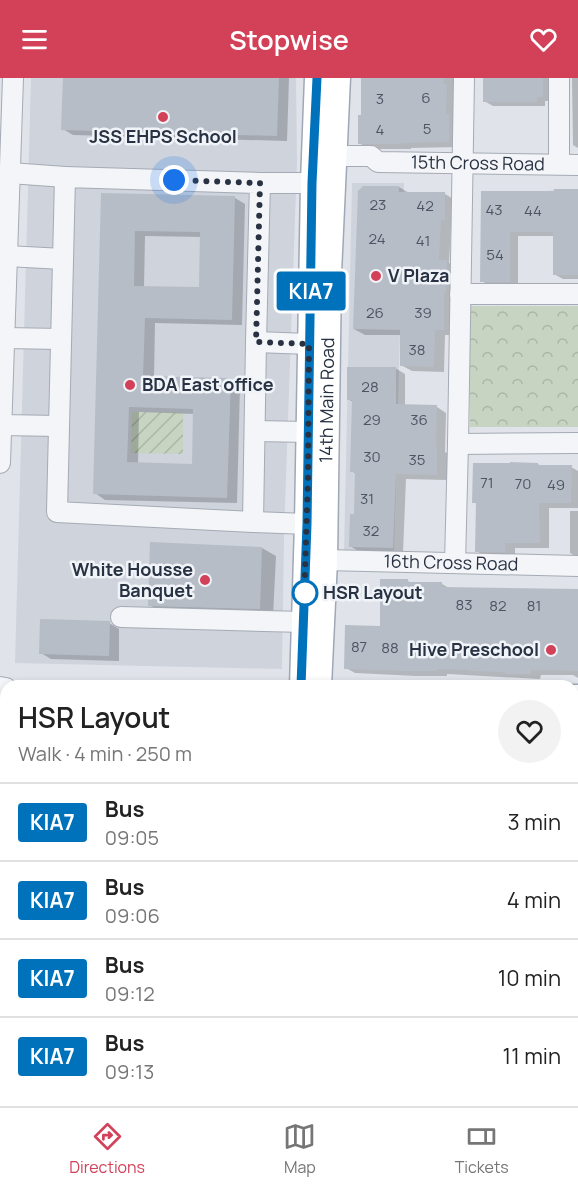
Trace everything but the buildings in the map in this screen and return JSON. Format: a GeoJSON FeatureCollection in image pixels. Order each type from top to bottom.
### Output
{"type":"FeatureCollection","features":[{"type":"Feature","properties":{"kind":"main road","name":"14th Main Road"},"geometry":{"type":"LineString","coordinates":[[317,78],[329,273],[325,560],[319,680]]}},
{"type":"Feature","properties":{"kind":"main road","name":"14th Main Road"},"geometry":{"type":"LineString","coordinates":[[302,680],[312,272],[321,167],[338,78]]}},
{"type":"Feature","properties":{"kind":"street"},"geometry":{"type":"LineString","coordinates":[[0,464],[4,268],[13,78]]}},
{"type":"Feature","properties":{"kind":"street"},"geometry":{"type":"LineString","coordinates":[[455,563],[464,78]]}},
{"type":"Feature","properties":{"kind":"street"},"geometry":{"type":"LineString","coordinates":[[559,78],[568,165]]}},
{"type":"Feature","properties":{"kind":"street","name":"15th Cross Road"},"geometry":{"type":"LineString","coordinates":[[10,173],[260,183],[321,167],[372,169],[378,162],[568,165]]}},
{"type":"Feature","properties":{"kind":"street"},"geometry":{"type":"LineString","coordinates":[[65,177],[57,512],[307,524]]}},
{"type":"Feature","properties":{"kind":"street"},"geometry":{"type":"LineString","coordinates":[[253,522],[260,183]]}},
{"type":"Feature","properties":{"kind":"street"},"geometry":{"type":"LineString","coordinates":[[4,268],[63,260]]}},
{"type":"Feature","properties":{"kind":"street"},"geometry":{"type":"LineString","coordinates":[[460,294],[578,294]]}},
{"type":"Feature","properties":{"kind":"street"},"geometry":{"type":"LineString","coordinates":[[4,338],[60,339]]}},
{"type":"Feature","properties":{"kind":"street"},"geometry":{"type":"LineString","coordinates":[[256,342],[309,344]]}},
{"type":"Feature","properties":{"kind":"street"},"geometry":{"type":"LineString","coordinates":[[1,425],[59,426]]}},
{"type":"Feature","properties":{"kind":"street"},"geometry":{"type":"LineString","coordinates":[[255,431],[309,432]]}},
{"type":"Feature","properties":{"kind":"street"},"geometry":{"type":"LineString","coordinates":[[458,444],[578,443]]}},
{"type":"Feature","properties":{"kind":"street","name":"16th Cross Road"},"geometry":{"type":"LineString","coordinates":[[325,560],[578,566]]}},
{"type":"Feature","properties":{"kind":"street"},"geometry":{"type":"LineString","coordinates":[[121,617],[304,622]]}},
{"type":"Feature","properties":{"kind":"shaded area"},"geometry":{"type":"Polygon","coordinates":[[[31,78],[296,78],[297,161],[284,535],[282,669],[15,663],[31,78]]]}},
{"type":"Feature","properties":{"kind":"shaded area"},"geometry":{"type":"Polygon","coordinates":[[[352,183],[404,183],[394,553],[344,552],[352,183]]]}},
{"type":"Feature","properties":{"kind":"green space"},"geometry":{"type":"Polygon","coordinates":[[[470,306],[578,306],[578,427],[470,427],[470,306]]]}},
{"type":"Feature","properties":{"kind":"green space"},"geometry":{"type":"Polygon","coordinates":[[[132,412],[183,413],[183,454],[131,453],[132,412]]]}},
{"type":"Feature","properties":{"kind":"bus line","name":"KIA7"},"geometry":{"type":"LineString","coordinates":[[301,680],[309,432],[312,183],[317,78]]}},
{"type":"Feature","properties":{"kind":"place","name":"JSS EHPS School"},"geometry":{"type":"Point","coordinates":[163,117]}},
{"type":"Feature","properties":{"kind":"place","name":"V Plaza"},"geometry":{"type":"Point","coordinates":[376,276]}},
{"type":"Feature","properties":{"kind":"place","name":"BDA East office"},"geometry":{"type":"Point","coordinates":[130,385]}},
{"type":"Feature","properties":{"kind":"place","name":"White Housse Banquet"},"geometry":{"type":"Point","coordinates":[205,580]}},
{"type":"Feature","properties":{"kind":"place","name":"HSR Layout"},"geometry":{"type":"Point","coordinates":[305,593]}},
{"type":"Feature","properties":{"kind":"place","name":"Hive Preschool"},"geometry":{"type":"Point","coordinates":[551,650]}},
{"type":"Feature","properties":{"kind":"route"},"geometry":{"type":"LineString","coordinates":[[174,180],[260,183],[256,342],[309,344],[304,602],[305,593]]}}]}
